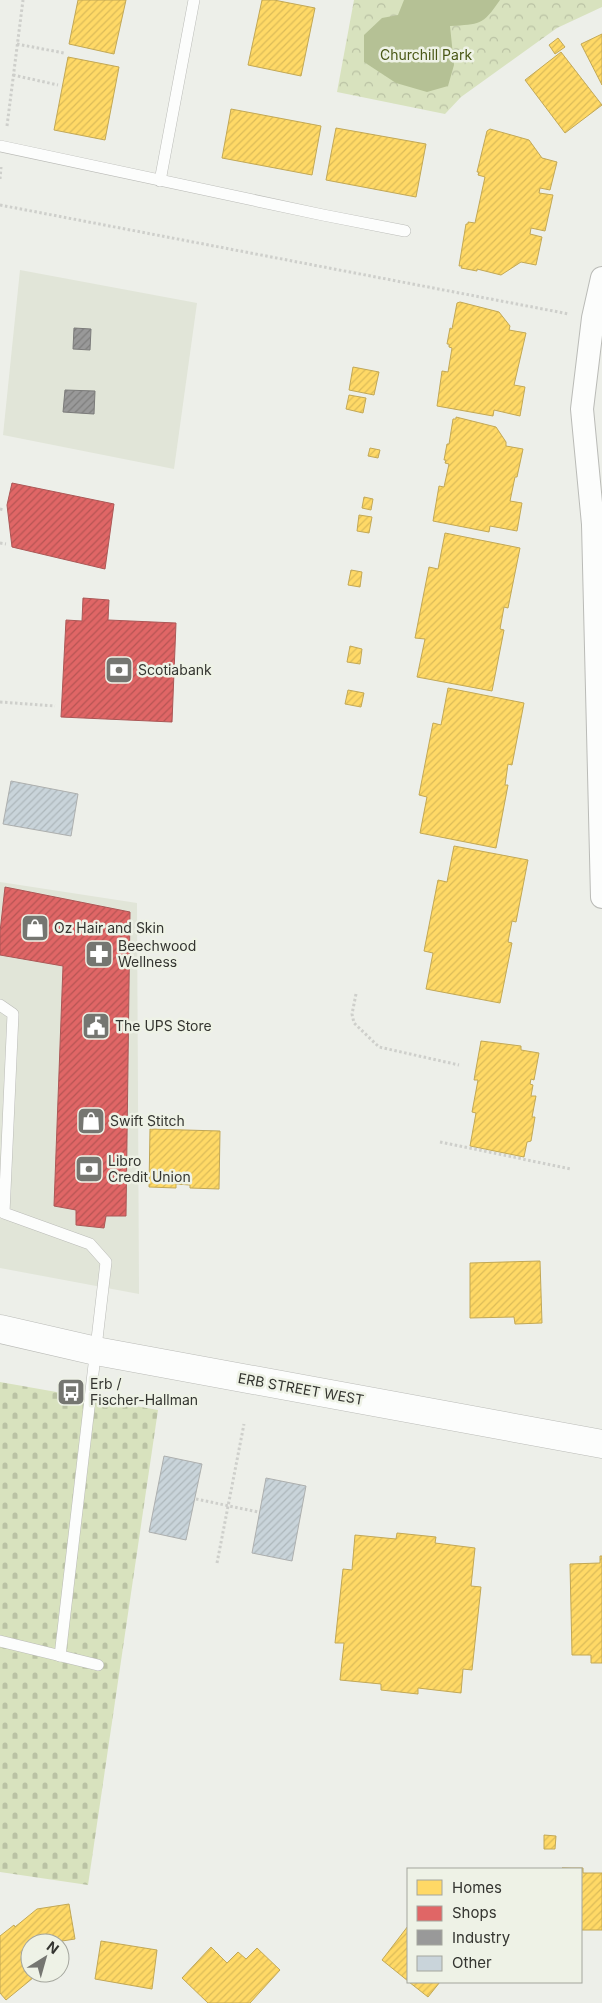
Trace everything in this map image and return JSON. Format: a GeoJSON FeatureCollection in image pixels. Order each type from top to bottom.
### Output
{"type":"FeatureCollection","features":[{"type":"Feature","properties":{"kind":"main road","name":"ERB STREET WEST"},"geometry":{"type":"LineString","coordinates":[[0,1329],[96,1351],[602,1444]]}},
{"type":"Feature","properties":{"kind":"street"},"geometry":{"type":"LineString","coordinates":[[602,278],[592,318],[582,409],[598,525],[602,897]]}},
{"type":"Feature","properties":{"kind":"lane"},"geometry":{"type":"LineString","coordinates":[[160,181],[194,0]]}},
{"type":"Feature","properties":{"kind":"lane"},"geometry":{"type":"LineString","coordinates":[[2,146],[323,216],[405,231]]}},
{"type":"Feature","properties":{"kind":"lane"},"geometry":{"type":"LineString","coordinates":[[0,1005],[13,1014],[4,1213],[90,1244],[106,1262],[60,1656]]}},
{"type":"Feature","properties":{"kind":"lane"},"geometry":{"type":"LineString","coordinates":[[0,1641],[98,1665]]}},
{"type":"Feature","properties":{"kind":"path"},"geometry":{"type":"LineString","coordinates":[[0,179],[2,146],[23,0]]}},
{"type":"Feature","properties":{"kind":"path"},"geometry":{"type":"LineString","coordinates":[[18,44],[64,52]]}},
{"type":"Feature","properties":{"kind":"path"},"geometry":{"type":"LineString","coordinates":[[13,75],[58,85]]}},
{"type":"Feature","properties":{"kind":"path"},"geometry":{"type":"LineString","coordinates":[[0,205],[592,318]]}},
{"type":"Feature","properties":{"kind":"path"},"geometry":{"type":"LineString","coordinates":[[0,543],[6,544]]}},
{"type":"Feature","properties":{"kind":"path"},"geometry":{"type":"LineString","coordinates":[[0,702],[55,706]]}},
{"type":"Feature","properties":{"kind":"path"},"geometry":{"type":"LineString","coordinates":[[356,994],[352,1014],[354,1024],[379,1047],[459,1066]]}},
{"type":"Feature","properties":{"kind":"path"},"geometry":{"type":"LineString","coordinates":[[440,1142],[571,1169]]}},
{"type":"Feature","properties":{"kind":"path"},"geometry":{"type":"LineString","coordinates":[[217,1563],[244,1424]]}},
{"type":"Feature","properties":{"kind":"path"},"geometry":{"type":"LineString","coordinates":[[196,1500],[258,1512]]}},
{"type":"Feature","properties":{"kind":"shaded area"},"geometry":{"type":"Polygon","coordinates":[[[404,0],[500,0],[489,15],[480,22],[450,26],[454,65],[448,86],[427,92],[396,83],[364,62],[364,35],[382,18],[398,15],[404,0]]]}},
{"type":"Feature","properties":{"kind":"shaded area"},"geometry":{"type":"Polygon","coordinates":[[[20,270],[197,303],[174,469],[3,435],[20,270]]]}},
{"type":"Feature","properties":{"kind":"shaded area"},"geometry":{"type":"Polygon","coordinates":[[[0,882],[137,903],[139,1294],[0,1268],[0,882]]]}},
{"type":"Feature","properties":{"kind":"green space","name":"Churchill Park"},"geometry":{"type":"Polygon","coordinates":[[[354,0],[602,0],[602,7],[557,28],[461,97],[445,114],[337,92],[354,0]]]}},
{"type":"Feature","properties":{"kind":"green space"},"geometry":{"type":"Polygon","coordinates":[[[0,1382],[158,1410],[88,1885],[0,1872],[0,1382]]]}},
{"type":"Feature","properties":{"kind":"building: Homes"},"geometry":{"type":"Polygon","coordinates":[[[78,0],[126,0],[114,54],[69,44],[78,0]]]}},
{"type":"Feature","properties":{"kind":"building: Homes"},"geometry":{"type":"Polygon","coordinates":[[[262,0],[274,0],[315,8],[301,76],[248,65],[262,0]]]}},
{"type":"Feature","properties":{"kind":"building: Homes"},"geometry":{"type":"Polygon","coordinates":[[[602,34],[602,85],[581,44],[602,34]]]}},
{"type":"Feature","properties":{"kind":"building: Homes"},"geometry":{"type":"Polygon","coordinates":[[[558,38],[565,47],[555,54],[549,45],[558,38]]]}},
{"type":"Feature","properties":{"kind":"building: Homes"},"geometry":{"type":"Polygon","coordinates":[[[561,52],[602,105],[565,133],[525,80],[561,52]]]}},
{"type":"Feature","properties":{"kind":"building: Homes"},"geometry":{"type":"Polygon","coordinates":[[[68,57],[119,67],[105,140],[54,130],[68,57]]]}},
{"type":"Feature","properties":{"kind":"building: Homes"},"geometry":{"type":"Polygon","coordinates":[[[231,109],[321,126],[312,175],[222,158],[231,109]]]}},
{"type":"Feature","properties":{"kind":"building: Homes"},"geometry":{"type":"Polygon","coordinates":[[[336,128],[426,144],[416,197],[326,180],[336,128]]]}},
{"type":"Feature","properties":{"kind":"building: Homes"},"geometry":{"type":"Polygon","coordinates":[[[490,129],[529,140],[542,158],[557,162],[550,190],[540,188],[539,193],[553,195],[545,231],[531,228],[530,234],[542,237],[536,265],[521,262],[501,275],[477,269],[477,271],[461,268],[462,266],[459,266],[466,224],[468,222],[475,223],[485,177],[478,175],[479,172],[477,172],[487,131],[490,129]]]}},
{"type":"Feature","properties":{"kind":"building: Homes"},"geometry":{"type":"Polygon","coordinates":[[[460,302],[499,312],[510,326],[509,330],[526,333],[514,385],[525,387],[520,416],[494,410],[493,416],[437,406],[442,371],[448,372],[452,348],[447,344],[450,328],[452,329],[457,303],[460,302]]]}},
{"type":"Feature","properties":{"kind":"building: Homes"},"geometry":{"type":"Polygon","coordinates":[[[353,367],[379,372],[374,395],[349,390],[353,367]]]}},
{"type":"Feature","properties":{"kind":"building: Homes"},"geometry":{"type":"Polygon","coordinates":[[[349,395],[366,398],[363,413],[346,409],[349,395]]]}},
{"type":"Feature","properties":{"kind":"building: Homes"},"geometry":{"type":"Polygon","coordinates":[[[456,417],[496,427],[506,442],[506,446],[523,449],[510,501],[522,503],[517,531],[490,526],[489,532],[433,521],[439,486],[444,487],[449,464],[445,463],[446,460],[444,460],[453,419],[456,419],[456,417]]]}},
{"type":"Feature","properties":{"kind":"building: Homes"},"geometry":{"type":"Polygon","coordinates":[[[370,448],[380,450],[378,458],[368,456],[370,448]]]}},
{"type":"Feature","properties":{"kind":"building: Homes"},"geometry":{"type":"Polygon","coordinates":[[[364,497],[373,499],[371,510],[362,508],[364,497]]]}},
{"type":"Feature","properties":{"kind":"building: Homes"},"geometry":{"type":"Polygon","coordinates":[[[359,515],[372,517],[369,533],[357,531],[359,515]]]}},
{"type":"Feature","properties":{"kind":"building: Homes"},"geometry":{"type":"Polygon","coordinates":[[[445,533],[520,548],[508,608],[504,607],[500,629],[504,630],[492,691],[417,677],[425,639],[415,638],[429,567],[438,569],[445,533]]]}},
{"type":"Feature","properties":{"kind":"building: Homes"},"geometry":{"type":"Polygon","coordinates":[[[351,570],[362,572],[360,587],[348,585],[351,570]]]}},
{"type":"Feature","properties":{"kind":"building: Homes"},"geometry":{"type":"Polygon","coordinates":[[[350,646],[362,649],[360,664],[347,662],[350,646]]]}},
{"type":"Feature","properties":{"kind":"building: Homes"},"geometry":{"type":"Polygon","coordinates":[[[448,688],[524,703],[512,765],[508,764],[505,785],[508,785],[496,848],[420,833],[427,797],[419,795],[433,723],[441,725],[448,688]]]}},
{"type":"Feature","properties":{"kind":"building: Homes"},"geometry":{"type":"Polygon","coordinates":[[[348,690],[364,693],[361,707],[345,704],[348,690]]]}},
{"type":"Feature","properties":{"kind":"building: Homes"},"geometry":{"type":"Polygon","coordinates":[[[454,846],[528,860],[516,922],[512,921],[508,942],[512,943],[500,1003],[426,989],[433,953],[424,951],[438,880],[447,882],[454,846]]]}},
{"type":"Feature","properties":{"kind":"building: Homes"},"geometry":{"type":"Polygon","coordinates":[[[481,1041],[521,1046],[521,1050],[539,1053],[534,1080],[531,1079],[530,1084],[533,1085],[531,1096],[536,1096],[532,1117],[535,1117],[531,1141],[527,1142],[524,1157],[470,1146],[476,1113],[472,1112],[478,1080],[474,1080],[481,1041]]]}},
{"type":"Feature","properties":{"kind":"building: Homes"},"geometry":{"type":"Polygon","coordinates":[[[150,1129],[220,1131],[219,1189],[190,1188],[190,1185],[176,1184],[176,1188],[149,1187],[150,1129]]]}},
{"type":"Feature","properties":{"kind":"building: Homes"},"geometry":{"type":"Polygon","coordinates":[[[540,1261],[542,1323],[515,1324],[514,1317],[470,1318],[470,1263],[540,1261]]]}},
{"type":"Feature","properties":{"kind":"building: Homes"},"geometry":{"type":"Polygon","coordinates":[[[397,1533],[436,1537],[435,1543],[475,1548],[471,1586],[481,1587],[472,1670],[463,1669],[461,1693],[418,1688],[418,1694],[381,1690],[381,1684],[340,1680],[344,1643],[335,1643],[343,1569],[352,1570],[355,1535],[396,1539],[397,1533]]]}},
{"type":"Feature","properties":{"kind":"building: Homes"},"geometry":{"type":"Polygon","coordinates":[[[600,1556],[602,1556],[602,1663],[591,1663],[591,1655],[572,1655],[570,1564],[600,1563],[600,1556]]]}},
{"type":"Feature","properties":{"kind":"building: Homes"},"geometry":{"type":"Polygon","coordinates":[[[544,1835],[556,1836],[555,1849],[544,1849],[544,1835]]]}},
{"type":"Feature","properties":{"kind":"building: Homes"},"geometry":{"type":"Polygon","coordinates":[[[582,1868],[583,1873],[602,1873],[602,1930],[582,1930],[582,1868]]]}},
{"type":"Feature","properties":{"kind":"building: Homes"},"geometry":{"type":"Polygon","coordinates":[[[69,1904],[75,1939],[70,1940],[70,1933],[20,1933],[20,1983],[27,1983],[6,2000],[0,1993],[0,1936],[14,1925],[15,1927],[37,1909],[69,1904]]]}},
{"type":"Feature","properties":{"kind":"building: Homes"},"geometry":{"type":"Polygon","coordinates":[[[407,1927],[407,1980],[382,1960],[407,1927]]]}},
{"type":"Feature","properties":{"kind":"building: Homes"},"geometry":{"type":"Polygon","coordinates":[[[101,1941],[157,1950],[152,1989],[95,1979],[101,1941]]]}},
{"type":"Feature","properties":{"kind":"building: Homes"},"geometry":{"type":"Polygon","coordinates":[[[211,1947],[227,1963],[238,1952],[246,1959],[257,1948],[280,1970],[250,2003],[208,2003],[182,1978],[211,1947]]]}},
{"type":"Feature","properties":{"kind":"building: Homes"},"geometry":{"type":"Polygon","coordinates":[[[410,1983],[439,1983],[428,1997],[410,1983]]]}},
{"type":"Feature","properties":{"kind":"building: Shops"},"geometry":{"type":"Polygon","coordinates":[[[12,483],[114,504],[105,569],[12,547],[7,505],[12,483]]]}},
{"type":"Feature","properties":{"kind":"building: Shops","name":"Scotiabank"},"geometry":{"type":"Polygon","coordinates":[[[83,598],[109,600],[108,620],[176,623],[172,722],[61,717],[66,620],[82,621],[83,598]]]}},
{"type":"Feature","properties":{"kind":"building: Shops"},"geometry":{"type":"Polygon","coordinates":[[[5,887],[130,912],[126,1216],[106,1216],[104,1228],[76,1225],[76,1210],[54,1206],[63,966],[0,955],[0,932],[5,887]]]}},
{"type":"Feature","properties":{"kind":"building: Industry"},"geometry":{"type":"Polygon","coordinates":[[[74,328],[91,329],[90,350],[73,349],[74,328]]]}},
{"type":"Feature","properties":{"kind":"building: Industry"},"geometry":{"type":"Polygon","coordinates":[[[65,390],[95,391],[94,414],[63,412],[65,390]]]}},
{"type":"Feature","properties":{"kind":"building: Other"},"geometry":{"type":"Polygon","coordinates":[[[11,781],[78,794],[71,836],[3,824],[11,781]]]}},
{"type":"Feature","properties":{"kind":"building: Other"},"geometry":{"type":"Polygon","coordinates":[[[164,1456],[202,1464],[186,1540],[149,1532],[164,1456]]]}},
{"type":"Feature","properties":{"kind":"building: Other"},"geometry":{"type":"Polygon","coordinates":[[[266,1478],[306,1486],[292,1561],[252,1553],[266,1478]]]}},
{"type":"Feature","properties":{"kind":"place","name":"Scotiabank"},"geometry":{"type":"Point","coordinates":[119,670]}},
{"type":"Feature","properties":{"kind":"place","name":"Oz Hair and Skin"},"geometry":{"type":"Point","coordinates":[35,928]}},
{"type":"Feature","properties":{"kind":"place","name":"Beechwood Wellness"},"geometry":{"type":"Point","coordinates":[99,954]}},
{"type":"Feature","properties":{"kind":"place","name":"The UPS Store"},"geometry":{"type":"Point","coordinates":[96,1026]}},
{"type":"Feature","properties":{"kind":"place","name":"Swift Stitch"},"geometry":{"type":"Point","coordinates":[91,1121]}},
{"type":"Feature","properties":{"kind":"place","name":"Libro Credit Union"},"geometry":{"type":"Point","coordinates":[89,1169]}},
{"type":"Feature","properties":{"kind":"place","name":"Erb / Fischer-Hallman"},"geometry":{"type":"Point","coordinates":[71,1392]}}]}
